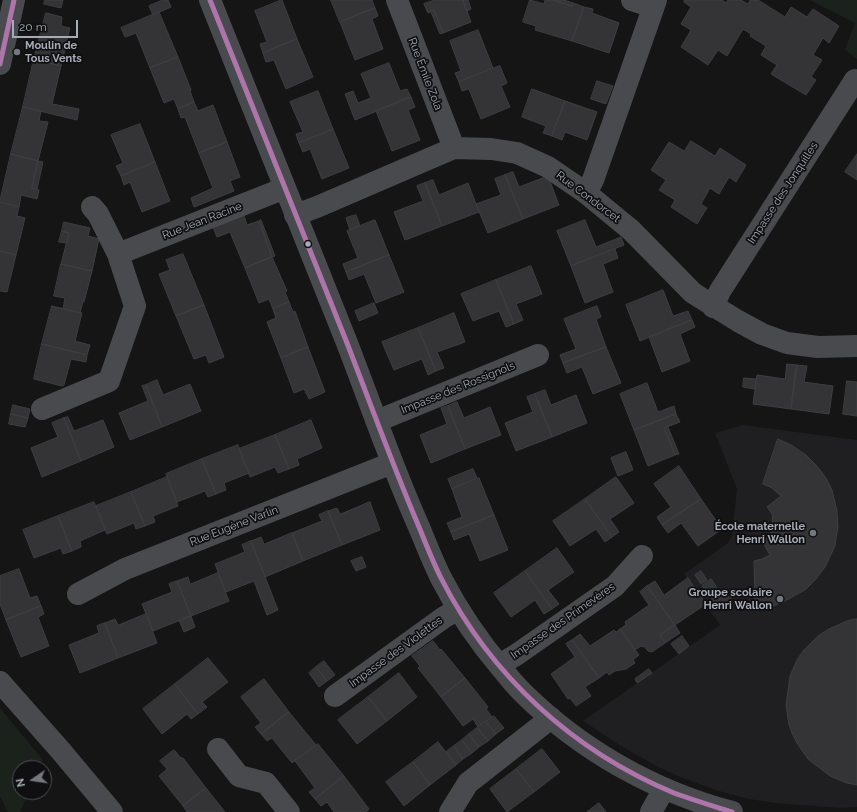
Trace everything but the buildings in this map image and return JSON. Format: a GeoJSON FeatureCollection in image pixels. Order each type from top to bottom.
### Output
{"type":"FeatureCollection","features":[{"type":"Feature","properties":{"kind":"street"},"geometry":{"type":"LineString","coordinates":[[0,64],[14,0]]}},
{"type":"Feature","properties":{"kind":"street"},"geometry":{"type":"LineString","coordinates":[[210,0],[377,421],[392,463],[440,576],[458,609],[478,638],[521,692],[551,718],[579,739],[626,770],[664,789],[715,808],[732,812]]}},
{"type":"Feature","properties":{"kind":"street","name":"Rue Émile Zola"},"geometry":{"type":"LineString","coordinates":[[397,0],[454,148]]}},
{"type":"Feature","properties":{"kind":"street"},"geometry":{"type":"LineString","coordinates":[[586,194],[593,180],[654,3],[632,0]]}},
{"type":"Feature","properties":{"kind":"street","name":"Impasse des Jonquilles"},"geometry":{"type":"LineString","coordinates":[[713,307],[720,291],[855,80]]}},
{"type":"Feature","properties":{"kind":"street","name":"Rue Condorcet"},"geometry":{"type":"LineString","coordinates":[[295,215],[454,148],[491,149],[517,153],[548,167],[586,194],[631,230],[693,293],[713,307],[762,334],[787,343],[818,347],[857,346]]}},
{"type":"Feature","properties":{"kind":"street","name":"Rue Jean Racine"},"geometry":{"type":"LineString","coordinates":[[118,254],[285,188]]}},
{"type":"Feature","properties":{"kind":"street"},"geometry":{"type":"LineString","coordinates":[[42,409],[109,381],[135,306],[118,254],[98,214],[92,207]]}},
{"type":"Feature","properties":{"kind":"street","name":"Impasse des Rossignols"},"geometry":{"type":"LineString","coordinates":[[377,421],[538,355]]}},
{"type":"Feature","properties":{"kind":"street","name":"Rue Eugène Varlin"},"geometry":{"type":"LineString","coordinates":[[78,594],[125,569],[392,463]]}},
{"type":"Feature","properties":{"kind":"street","name":"Impasse des Primevères"},"geometry":{"type":"LineString","coordinates":[[499,665],[516,655],[614,586],[642,556]]}},
{"type":"Feature","properties":{"kind":"street","name":"Impasse des Violettes"},"geometry":{"type":"LineString","coordinates":[[335,696],[443,618],[458,609]]}},
{"type":"Feature","properties":{"kind":"street"},"geometry":{"type":"LineString","coordinates":[[0,682],[112,812]]}},
{"type":"Feature","properties":{"kind":"street"},"geometry":{"type":"LineString","coordinates":[[450,812],[468,783],[551,718]]}},
{"type":"Feature","properties":{"kind":"street"},"geometry":{"type":"LineString","coordinates":[[218,749],[239,776],[266,783],[289,812]]}},
{"type":"Feature","properties":{"kind":"street"},"geometry":{"type":"LineString","coordinates":[[650,812],[664,789]]}},
{"type":"Feature","properties":{"kind":"shaded area"},"geometry":{"type":"Polygon","coordinates":[[[810,0],[857,0],[857,59],[845,50],[855,23],[810,0]]]}},
{"type":"Feature","properties":{"kind":"shaded area","name":"Groupe scolaire Henri Wallon"},"geometry":{"type":"Polygon","coordinates":[[[743,425],[857,440],[857,807],[840,808],[776,803],[749,799],[715,790],[658,767],[621,746],[583,721],[720,625],[684,574],[728,543],[732,535],[737,489],[715,433],[743,425]]]}},
{"type":"Feature","properties":{"kind":"shaded area"},"geometry":{"type":"Polygon","coordinates":[[[0,708],[43,760],[12,760],[12,800],[25,800],[20,812],[8,812],[0,796],[0,708]]]}},
{"type":"Feature","properties":{"kind":"transit line"},"geometry":{"type":"LineString","coordinates":[[0,64],[14,0]]}},
{"type":"Feature","properties":{"kind":"transit line"},"geometry":{"type":"LineString","coordinates":[[210,0],[347,343],[409,504],[438,572],[461,614],[484,647],[510,678],[538,706],[569,732],[602,755],[637,776],[674,793],[732,812]]}},
{"type":"Feature","properties":{"kind":"place","name":"Moulin de Tous Vents"},"geometry":{"type":"Point","coordinates":[17,52]}},
{"type":"Feature","properties":{"kind":"place","name":"École maternelle Henri Wallon"},"geometry":{"type":"Point","coordinates":[813,533]}},
{"type":"Feature","properties":{"kind":"place","name":"Groupe scolaire Henri Wallon"},"geometry":{"type":"Point","coordinates":[780,599]}}]}
